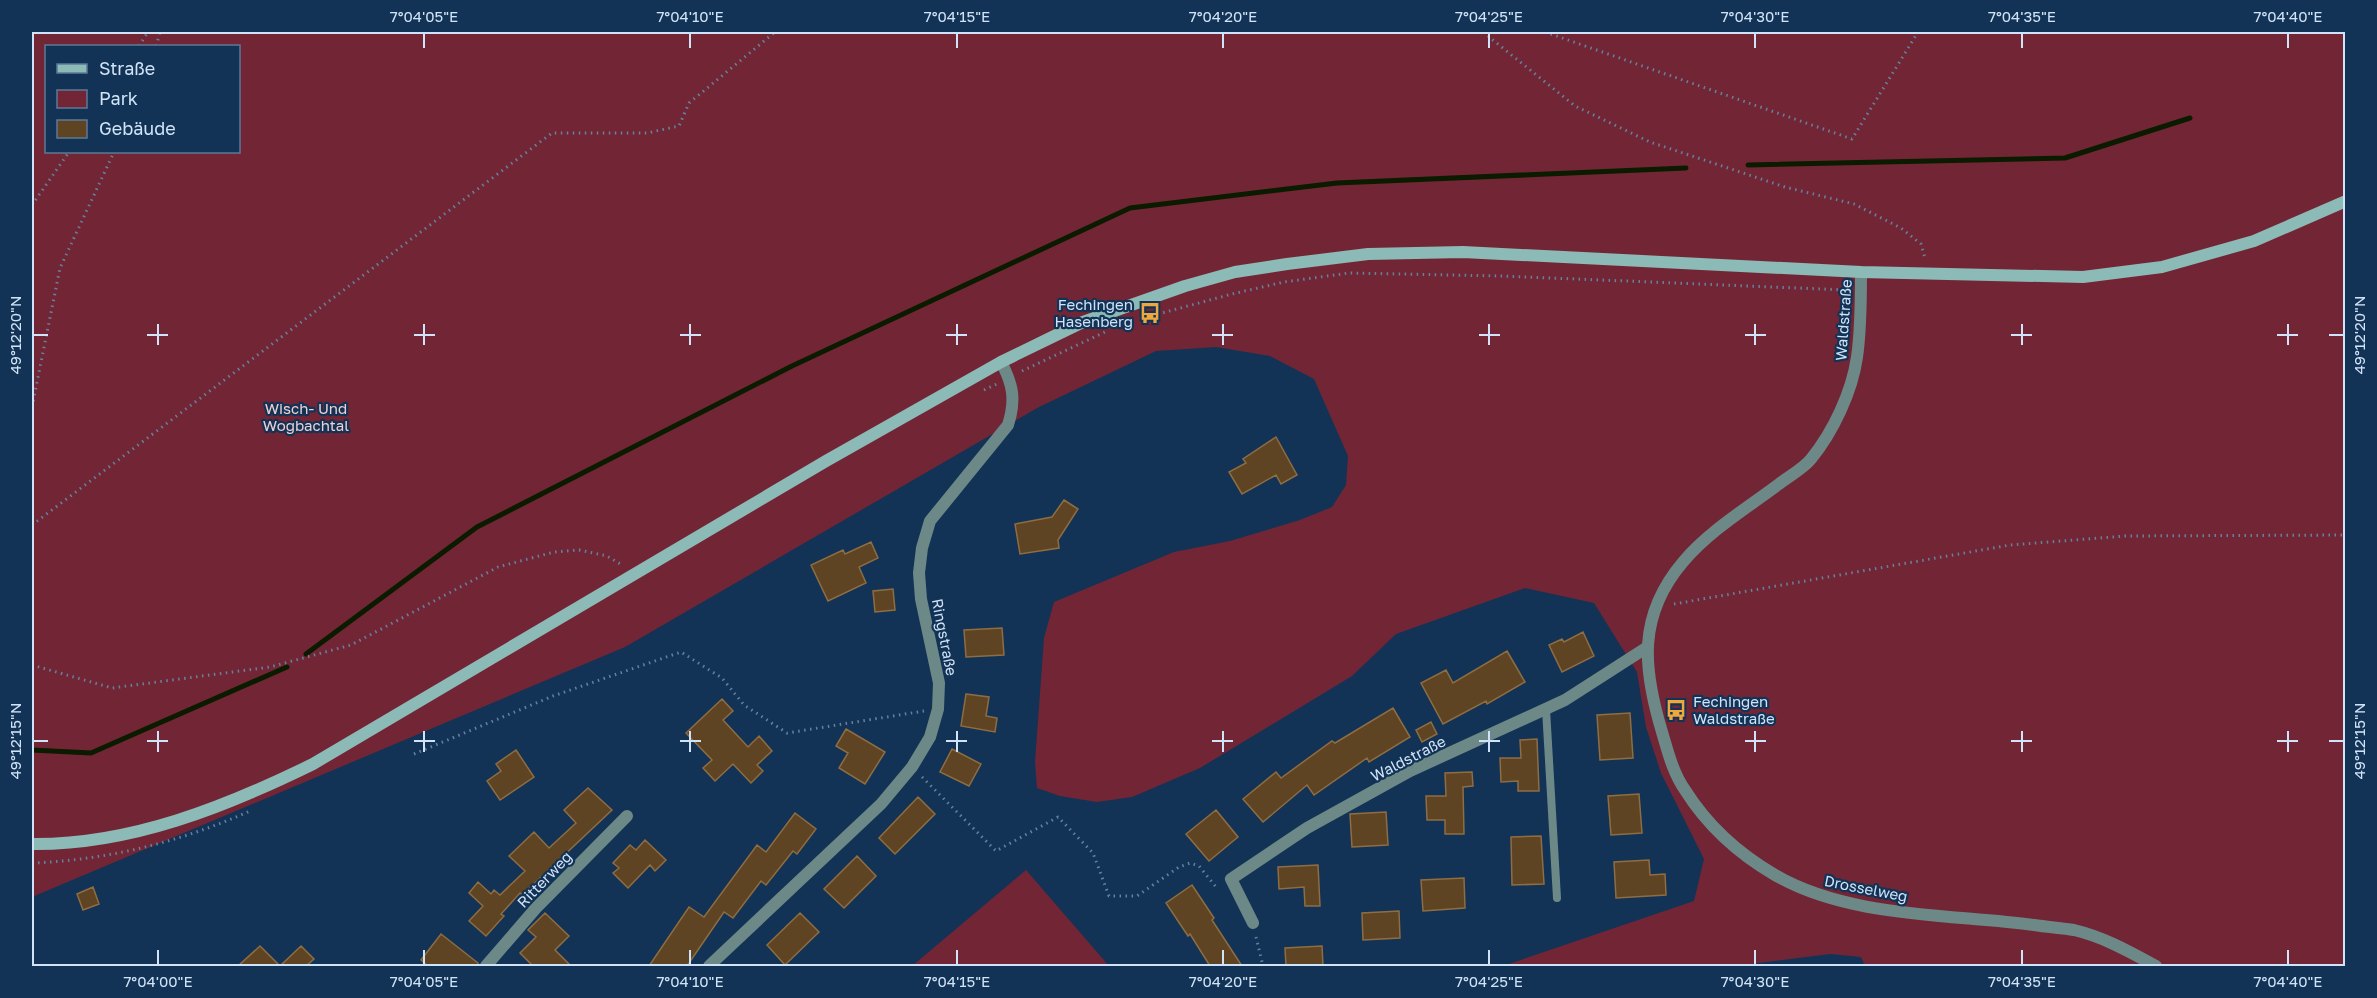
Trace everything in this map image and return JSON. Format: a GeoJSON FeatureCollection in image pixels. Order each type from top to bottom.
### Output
{"type":"FeatureCollection","features":[{"type":"Feature","properties":{"kind":"main road"},"geometry":{"type":"LineString","coordinates":[[32,844],[58,845],[111,838],[164,825],[252,794],[313,764],[826,461],[1001,362],[1083,322],[1185,286],[1235,272],[1368,254],[1463,252],[1861,272],[2083,277],[2162,267],[2254,241],[2346,201]]}},
{"type":"Feature","properties":{"kind":"street","name":"Waldstraße"},"geometry":{"type":"LineString","coordinates":[[1648,675],[1646,648],[1655,608],[1666,585],[1682,562],[1703,541],[1810,461],[1832,428],[1845,400],[1857,358],[1861,272]]}},
{"type":"Feature","properties":{"kind":"street","name":"Ringstraße"},"geometry":{"type":"LineString","coordinates":[[709,966],[881,804],[912,767],[930,737],[938,709],[939,684],[921,599],[919,573],[922,548],[930,520],[1008,425],[1014,406],[1009,377],[1001,362]]}},
{"type":"Feature","properties":{"kind":"street","name":"Waldstraße"},"geometry":{"type":"LineString","coordinates":[[1231,879],[1307,828],[1410,771],[1565,700],[1646,648]]}},
{"type":"Feature","properties":{"kind":"street","name":"Drosselweg"},"geometry":{"type":"LineString","coordinates":[[1648,675],[1653,704],[1670,758],[1683,789],[1730,843],[1775,875],[1820,896],[1889,910],[2074,930],[2119,945],[2156,966]]}},
{"type":"Feature","properties":{"kind":"street","name":"Ritterweg"},"geometry":{"type":"LineString","coordinates":[[486,966],[536,908],[627,816]]}},
{"type":"Feature","properties":{"kind":"street"},"geometry":{"type":"LineString","coordinates":[[1231,879],[1253,923]]}},
{"type":"Feature","properties":{"kind":"lane"},"geometry":{"type":"LineString","coordinates":[[1546,709],[1557,898]]}},
{"type":"Feature","properties":{"kind":"path"},"geometry":{"type":"LineString","coordinates":[[139,45],[148,32]]}},
{"type":"Feature","properties":{"kind":"path"},"geometry":{"type":"LineString","coordinates":[[32,525],[552,134],[646,133],[679,126],[689,103],[775,32]]}},
{"type":"Feature","properties":{"kind":"path"},"geometry":{"type":"LineString","coordinates":[[1483,32],[1575,106],[1650,142],[1785,187],[1854,204],[1901,228],[1921,244],[1930,274]]}},
{"type":"Feature","properties":{"kind":"path"},"geometry":{"type":"LineString","coordinates":[[1545,32],[1852,139],[1918,32]]}},
{"type":"Feature","properties":{"kind":"path"},"geometry":{"type":"LineString","coordinates":[[32,205],[68,153]]}},
{"type":"Feature","properties":{"kind":"path"},"geometry":{"type":"LineString","coordinates":[[32,408],[60,268],[114,153]]}},
{"type":"Feature","properties":{"kind":"path"},"geometry":{"type":"LineString","coordinates":[[1137,320],[1284,282],[1348,273],[1526,277],[1861,291]]}},
{"type":"Feature","properties":{"kind":"path"},"geometry":{"type":"LineString","coordinates":[[978,393],[1108,330]]}},
{"type":"Feature","properties":{"kind":"path"},"geometry":{"type":"LineString","coordinates":[[1655,608],[2010,545],[2126,536],[2346,536]]}},
{"type":"Feature","properties":{"kind":"path"},"geometry":{"type":"LineString","coordinates":[[32,665],[112,688],[270,667],[351,645],[498,567],[554,552],[579,550],[608,556],[636,573]]}},
{"type":"Feature","properties":{"kind":"path"},"geometry":{"type":"LineString","coordinates":[[414,754],[553,696],[681,652],[722,678],[744,705],[787,733],[938,709]]}},
{"type":"Feature","properties":{"kind":"path"},"geometry":{"type":"LineString","coordinates":[[912,767],[996,851],[1058,818],[1093,853],[1109,896],[1137,896],[1179,867],[1190,863],[1199,866],[1216,887],[1231,879]]}},
{"type":"Feature","properties":{"kind":"path"},"geometry":{"type":"LineString","coordinates":[[32,862],[62,862],[166,843],[213,827],[252,810]]}},
{"type":"Feature","properties":{"kind":"path"},"geometry":{"type":"LineString","coordinates":[[1253,923],[1263,966]]}},
{"type":"Feature","properties":{"kind":"green space","name":"Wisch- Und Wogbachtal"},"geometry":{"type":"Polygon","coordinates":[[[32,32],[2345,32],[2345,966],[1865,966],[1861,957],[1830,954],[1735,966],[1503,966],[1694,901],[1704,859],[1661,773],[1646,727],[1637,672],[1594,603],[1525,588],[1396,634],[1352,676],[1200,768],[1132,797],[1097,802],[1060,796],[1037,788],[1035,762],[1044,638],[1054,602],[1174,552],[1230,541],[1300,520],[1332,507],[1346,485],[1348,456],[1314,379],[1270,356],[1216,347],[1156,351],[1039,407],[625,647],[32,897],[32,32]]]}},
{"type":"Feature","properties":{"kind":"green space"},"geometry":{"type":"Polygon","coordinates":[[[1026,870],[1109,966],[912,966],[1026,870]]]}},
{"type":"Feature","properties":{"kind":"building"},"geometry":{"type":"Polygon","coordinates":[[[1276,437],[1297,475],[1281,484],[1276,475],[1242,494],[1229,472],[1246,463],[1243,459],[1276,437]]]}},
{"type":"Feature","properties":{"kind":"building"},"geometry":{"type":"Polygon","coordinates":[[[1064,500],[1078,509],[1058,540],[1059,548],[1020,554],[1015,524],[1052,517],[1064,500]]]}},
{"type":"Feature","properties":{"kind":"building"},"geometry":{"type":"Polygon","coordinates":[[[871,542],[878,558],[859,567],[866,583],[828,601],[811,565],[843,550],[845,554],[871,542]]]}},
{"type":"Feature","properties":{"kind":"building"},"geometry":{"type":"Polygon","coordinates":[[[893,589],[895,610],[875,612],[873,591],[893,589]]]}},
{"type":"Feature","properties":{"kind":"building"},"geometry":{"type":"Polygon","coordinates":[[[1002,628],[1004,655],[966,657],[964,630],[1002,628]]]}},
{"type":"Feature","properties":{"kind":"building"},"geometry":{"type":"Polygon","coordinates":[[[1583,632],[1594,656],[1562,672],[1549,645],[1562,639],[1564,642],[1583,632]]]}},
{"type":"Feature","properties":{"kind":"building"},"geometry":{"type":"Polygon","coordinates":[[[1507,651],[1525,682],[1487,704],[1486,701],[1443,724],[1421,683],[1446,670],[1453,683],[1507,651]]]}},
{"type":"Feature","properties":{"kind":"building"},"geometry":{"type":"Polygon","coordinates":[[[966,694],[989,697],[986,716],[997,718],[995,732],[961,726],[966,694]]]}},
{"type":"Feature","properties":{"kind":"building"},"geometry":{"type":"Polygon","coordinates":[[[722,699],[733,711],[723,720],[748,747],[759,736],[772,751],[757,765],[763,771],[751,783],[733,764],[715,781],[703,768],[712,760],[686,733],[722,699]]]}},
{"type":"Feature","properties":{"kind":"building"},"geometry":{"type":"Polygon","coordinates":[[[1393,708],[1410,737],[1369,762],[1367,758],[1314,795],[1307,785],[1263,822],[1243,799],[1276,772],[1281,778],[1332,741],[1335,743],[1393,708]]]}},
{"type":"Feature","properties":{"kind":"building"},"geometry":{"type":"Polygon","coordinates":[[[1630,713],[1633,758],[1600,760],[1597,715],[1630,713]]]}},
{"type":"Feature","properties":{"kind":"building"},"geometry":{"type":"Polygon","coordinates":[[[1431,722],[1437,734],[1422,742],[1416,730],[1431,722]]]}},
{"type":"Feature","properties":{"kind":"building"},"geometry":{"type":"Polygon","coordinates":[[[846,729],[885,752],[865,784],[839,768],[848,753],[836,746],[846,729]]]}},
{"type":"Feature","properties":{"kind":"building"},"geometry":{"type":"Polygon","coordinates":[[[1537,739],[1539,791],[1518,791],[1518,781],[1501,782],[1500,758],[1521,758],[1520,740],[1537,739]]]}},
{"type":"Feature","properties":{"kind":"building"},"geometry":{"type":"Polygon","coordinates":[[[952,749],[981,764],[969,786],[940,772],[952,749]]]}},
{"type":"Feature","properties":{"kind":"building"},"geometry":{"type":"Polygon","coordinates":[[[516,750],[534,777],[500,800],[487,781],[501,771],[496,764],[516,750]]]}},
{"type":"Feature","properties":{"kind":"building"},"geometry":{"type":"Polygon","coordinates":[[[1472,772],[1473,786],[1463,787],[1464,834],[1445,834],[1445,820],[1427,820],[1426,796],[1446,796],[1445,773],[1472,772]]]}},
{"type":"Feature","properties":{"kind":"building"},"geometry":{"type":"Polygon","coordinates":[[[588,788],[612,810],[522,895],[520,893],[501,914],[504,916],[486,936],[469,921],[483,906],[469,893],[478,882],[491,894],[494,890],[500,895],[525,871],[509,856],[534,832],[549,848],[576,823],[564,810],[588,788]]]}},
{"type":"Feature","properties":{"kind":"building"},"geometry":{"type":"Polygon","coordinates":[[[1639,794],[1642,833],[1611,835],[1608,796],[1639,794]]]}},
{"type":"Feature","properties":{"kind":"building"},"geometry":{"type":"Polygon","coordinates":[[[918,797],[935,814],[895,854],[879,838],[918,797]]]}},
{"type":"Feature","properties":{"kind":"building"},"geometry":{"type":"Polygon","coordinates":[[[1216,810],[1238,837],[1209,861],[1186,834],[1216,810]]]}},
{"type":"Feature","properties":{"kind":"building"},"geometry":{"type":"Polygon","coordinates":[[[1386,812],[1388,845],[1352,847],[1350,814],[1386,812]]]}},
{"type":"Feature","properties":{"kind":"building"},"geometry":{"type":"Polygon","coordinates":[[[795,813],[816,829],[797,854],[793,851],[766,885],[761,881],[733,918],[724,912],[687,966],[649,966],[689,907],[704,917],[757,845],[766,852],[795,813]]]}},
{"type":"Feature","properties":{"kind":"building"},"geometry":{"type":"Polygon","coordinates":[[[1541,836],[1544,884],[1512,885],[1511,837],[1541,836]]]}},
{"type":"Feature","properties":{"kind":"building"},"geometry":{"type":"Polygon","coordinates":[[[645,840],[666,860],[655,871],[650,865],[628,888],[613,873],[619,868],[613,863],[630,845],[636,850],[645,840]]]}},
{"type":"Feature","properties":{"kind":"building"},"geometry":{"type":"Polygon","coordinates":[[[857,856],[876,876],[844,908],[824,889],[857,856]]]}},
{"type":"Feature","properties":{"kind":"building"},"geometry":{"type":"Polygon","coordinates":[[[1649,860],[1650,875],[1665,874],[1666,895],[1616,898],[1614,862],[1649,860]]]}},
{"type":"Feature","properties":{"kind":"building"},"geometry":{"type":"Polygon","coordinates":[[[1318,865],[1320,906],[1305,906],[1304,887],[1279,889],[1278,867],[1318,865]]]}},
{"type":"Feature","properties":{"kind":"building"},"geometry":{"type":"Polygon","coordinates":[[[1464,878],[1465,908],[1423,911],[1421,880],[1464,878]]]}},
{"type":"Feature","properties":{"kind":"building"},"geometry":{"type":"Polygon","coordinates":[[[1192,885],[1242,966],[1210,966],[1190,934],[1188,936],[1166,903],[1192,885]]]}},
{"type":"Feature","properties":{"kind":"building"},"geometry":{"type":"Polygon","coordinates":[[[93,887],[99,904],[83,910],[77,894],[93,887]]]}},
{"type":"Feature","properties":{"kind":"building"},"geometry":{"type":"Polygon","coordinates":[[[1399,911],[1400,938],[1363,940],[1362,913],[1399,911]]]}},
{"type":"Feature","properties":{"kind":"building"},"geometry":{"type":"Polygon","coordinates":[[[545,913],[569,936],[555,950],[571,966],[533,966],[520,953],[536,937],[528,930],[545,913]]]}},
{"type":"Feature","properties":{"kind":"building"},"geometry":{"type":"Polygon","coordinates":[[[800,913],[819,932],[785,965],[767,945],[800,913]]]}},
{"type":"Feature","properties":{"kind":"building"},"geometry":{"type":"Polygon","coordinates":[[[441,934],[478,963],[478,966],[428,966],[421,960],[441,934]]]}},
{"type":"Feature","properties":{"kind":"building"},"geometry":{"type":"Polygon","coordinates":[[[260,946],[280,966],[238,966],[260,946]]]}},
{"type":"Feature","properties":{"kind":"building"},"geometry":{"type":"Polygon","coordinates":[[[301,946],[314,959],[306,966],[280,966],[301,946]]]}},
{"type":"Feature","properties":{"kind":"building"},"geometry":{"type":"Polygon","coordinates":[[[1322,946],[1323,966],[1286,966],[1285,948],[1322,946]]]}},
{"type":"Feature","properties":{"kind":"waterway"},"geometry":{"type":"LineString","coordinates":[[1748,165],[2065,158],[2190,118]]}},
{"type":"Feature","properties":{"kind":"waterway"},"geometry":{"type":"LineString","coordinates":[[306,654],[477,527],[792,366],[1130,208],[1337,183],[1686,168]]}},
{"type":"Feature","properties":{"kind":"waterway"},"geometry":{"type":"LineString","coordinates":[[32,750],[91,753],[287,667]]}},
{"type":"Feature","properties":{"kind":"place","name":"Fechingen Hasenberg"},"geometry":{"type":"Point","coordinates":[1150,313]}},
{"type":"Feature","properties":{"kind":"place","name":"Fechingen Waldstraße"},"geometry":{"type":"Point","coordinates":[1676,710]}}]}
